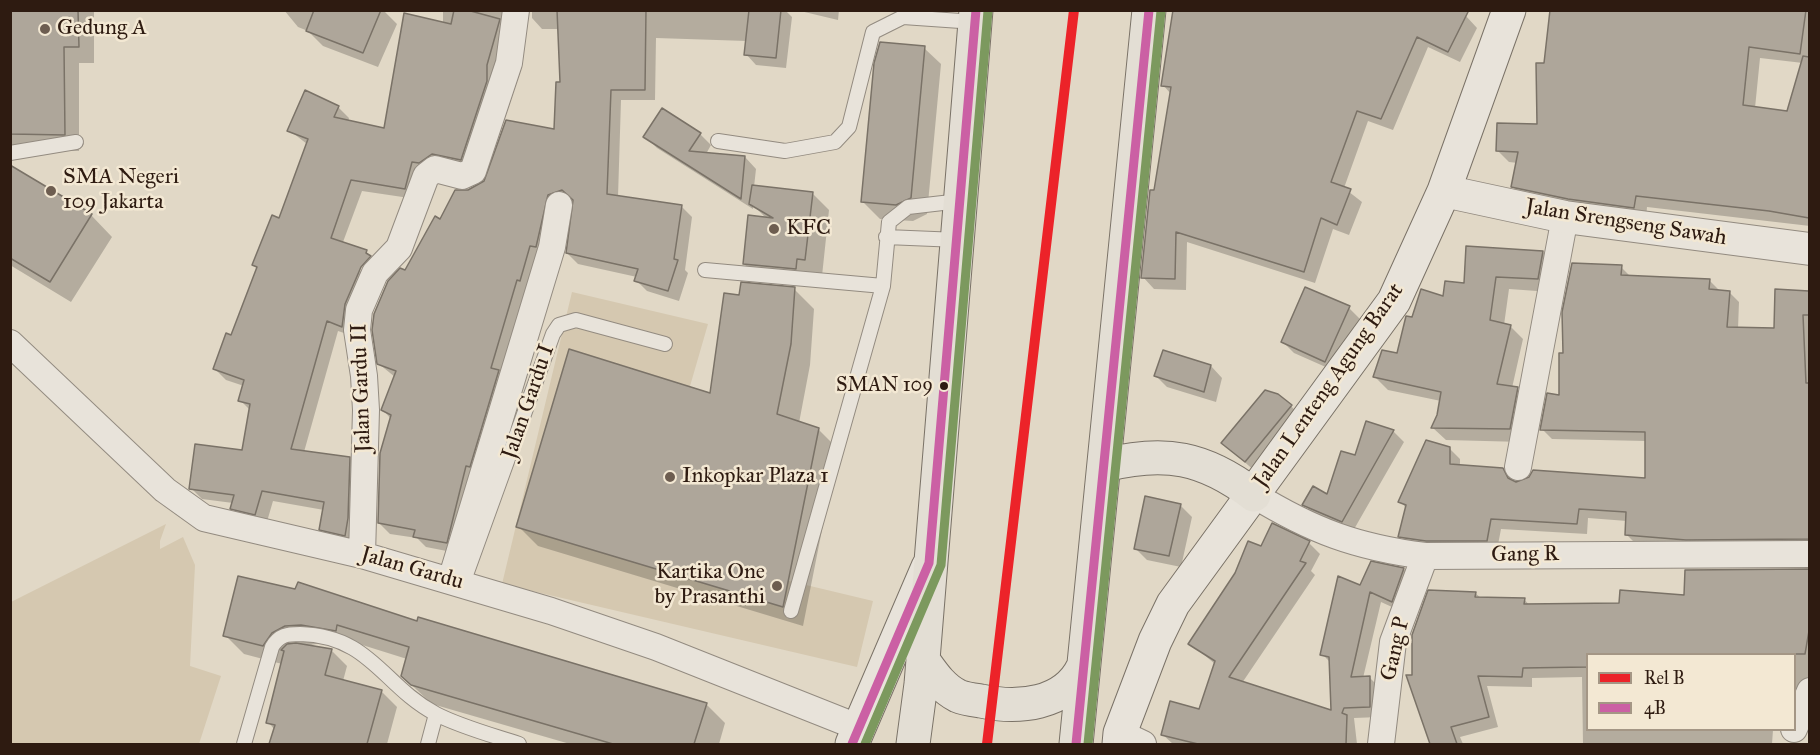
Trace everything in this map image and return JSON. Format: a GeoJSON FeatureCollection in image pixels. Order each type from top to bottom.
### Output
{"type":"FeatureCollection","features":[{"type":"Feature","properties":{"kind":"main road"},"geometry":{"type":"LineString","coordinates":[[1076,744],[1149,10]]}},
{"type":"Feature","properties":{"kind":"main road","name":"Jalan Lenteng Agung Barat"},"geometry":{"type":"LineString","coordinates":[[1127,741],[1155,641],[1173,604],[1394,301],[1444,191],[1509,10]]}},
{"type":"Feature","properties":{"kind":"main road"},"geometry":{"type":"LineString","coordinates":[[913,744],[923,660],[929,563],[958,240],[975,16]]}},
{"type":"Feature","properties":{"kind":"main road"},"geometry":{"type":"LineString","coordinates":[[1105,465],[1146,457],[1168,456],[1199,463],[1228,475],[1254,495]]}},
{"type":"Feature","properties":{"kind":"main road"},"geometry":{"type":"LineString","coordinates":[[856,736],[929,563]]}},
{"type":"Feature","properties":{"kind":"main road"},"geometry":{"type":"LineString","coordinates":[[923,660],[938,682],[959,697],[1010,705],[1041,702],[1063,691],[1078,679],[1083,667]]}},
{"type":"Feature","properties":{"kind":"street","name":"Jalan Gardu II"},"geometry":{"type":"LineString","coordinates":[[362,555],[366,410],[364,376],[357,330],[359,310],[375,273],[399,248],[426,176],[435,169],[462,176],[473,171],[509,63],[516,10]]}},
{"type":"Feature","properties":{"kind":"street","name":"Jalan Srengseng Sawah"},"geometry":{"type":"LineString","coordinates":[[1444,191],[1565,217],[1809,249]]}},
{"type":"Feature","properties":{"kind":"street"},"geometry":{"type":"LineString","coordinates":[[457,582],[552,247],[559,205]]}},
{"type":"Feature","properties":{"kind":"street"},"geometry":{"type":"LineString","coordinates":[[1518,467],[1565,217]]}},
{"type":"Feature","properties":{"kind":"street","name":"Jalan Gardu"},"geometry":{"type":"LineString","coordinates":[[10,343],[186,508],[204,518],[233,527],[362,555],[457,582],[656,647],[856,736]]}},
{"type":"Feature","properties":{"kind":"street","name":"Gang R"},"geometry":{"type":"LineString","coordinates":[[1254,495],[1309,526],[1347,540],[1377,550],[1425,556],[1809,554]]}},
{"type":"Feature","properties":{"kind":"street","name":"Gang P"},"geometry":{"type":"LineString","coordinates":[[1381,744],[1393,642],[1425,556]]}},
{"type":"Feature","properties":{"kind":"street"},"geometry":{"type":"LineString","coordinates":[[1796,724],[1809,691]]}},
{"type":"Feature","properties":{"kind":"lane"},"geometry":{"type":"LineString","coordinates":[[718,141],[785,151],[835,142],[849,127],[873,32],[903,17],[975,16]]}},
{"type":"Feature","properties":{"kind":"lane"},"geometry":{"type":"LineString","coordinates":[[10,153],[76,142]]}},
{"type":"Feature","properties":{"kind":"lane"},"geometry":{"type":"LineString","coordinates":[[791,611],[883,286],[889,222],[908,207],[960,201]]}},
{"type":"Feature","properties":{"kind":"lane"},"geometry":{"type":"LineString","coordinates":[[886,237],[958,240]]}},
{"type":"Feature","properties":{"kind":"lane"},"geometry":{"type":"LineString","coordinates":[[705,270],[883,286]]}},
{"type":"Feature","properties":{"kind":"lane","name":"Jalan Gardu I"},"geometry":{"type":"LineString","coordinates":[[457,582],[553,334],[559,325],[576,320],[665,344]]}},
{"type":"Feature","properties":{"kind":"lane"},"geometry":{"type":"LineString","coordinates":[[244,744],[272,646],[286,635],[334,639],[355,648],[374,661],[405,692],[436,714],[519,744]]}},
{"type":"Feature","properties":{"kind":"lane"},"geometry":{"type":"LineString","coordinates":[[428,744],[436,714]]}},
{"type":"Feature","properties":{"kind":"shaded area"},"geometry":{"type":"Polygon","coordinates":[[[572,292],[708,324],[686,400],[781,579],[873,601],[857,667],[502,584],[572,292]]]}},
{"type":"Feature","properties":{"kind":"shaded area"},"geometry":{"type":"Polygon","coordinates":[[[166,524],[160,541],[160,549],[183,537],[195,565],[190,666],[221,676],[199,744],[11,744],[11,602],[166,524]]]}},
{"type":"Feature","properties":{"kind":"building"},"geometry":{"type":"Polygon","coordinates":[[[10,10],[78,10],[79,47],[64,47],[65,135],[10,134],[10,10]]]}},
{"type":"Feature","properties":{"kind":"building"},"geometry":{"type":"Polygon","coordinates":[[[314,10],[381,10],[363,53],[306,31],[314,10]]]}},
{"type":"Feature","properties":{"kind":"building"},"geometry":{"type":"Polygon","coordinates":[[[454,10],[467,10],[500,19],[487,65],[487,81],[461,160],[432,154],[419,163],[412,162],[405,189],[351,180],[331,238],[367,250],[366,253],[371,256],[361,267],[345,304],[342,327],[327,321],[291,449],[350,457],[348,518],[345,536],[319,530],[324,502],[262,491],[255,515],[230,509],[234,495],[189,489],[195,444],[242,450],[250,404],[238,401],[244,380],[213,369],[226,333],[231,335],[257,267],[252,265],[272,215],[279,218],[308,139],[287,131],[305,90],[339,106],[334,117],[384,128],[404,13],[451,24],[454,10]]]}},
{"type":"Feature","properties":{"kind":"building"},"geometry":{"type":"Polygon","coordinates":[[[557,10],[646,10],[645,90],[611,90],[607,194],[682,205],[674,259],[678,260],[668,291],[634,281],[638,269],[566,253],[573,200],[562,190],[548,195],[536,247],[530,246],[520,281],[517,280],[491,368],[499,370],[470,467],[466,466],[447,543],[413,537],[415,530],[378,523],[380,453],[391,415],[381,410],[396,371],[377,364],[372,330],[374,314],[388,281],[400,268],[405,270],[435,216],[440,219],[455,190],[468,190],[484,181],[506,120],[554,129],[556,82],[560,82],[557,10]]]}},
{"type":"Feature","properties":{"kind":"building"},"geometry":{"type":"Polygon","coordinates":[[[749,10],[781,10],[776,58],[744,55],[749,10]]]}},
{"type":"Feature","properties":{"kind":"building"},"geometry":{"type":"Polygon","coordinates":[[[1173,10],[1469,10],[1448,52],[1417,37],[1381,119],[1357,111],[1331,182],[1351,189],[1337,225],[1321,218],[1304,272],[1176,232],[1175,279],[1141,278],[1150,190],[1154,190],[1171,87],[1161,86],[1173,10]]]}},
{"type":"Feature","properties":{"kind":"building"},"geometry":{"type":"Polygon","coordinates":[[[1550,10],[1806,10],[1800,54],[1749,47],[1743,105],[1787,111],[1803,56],[1809,57],[1809,218],[1769,211],[1636,196],[1634,208],[1568,199],[1511,187],[1518,152],[1496,151],[1497,123],[1537,124],[1536,63],[1544,63],[1550,10]]]}},
{"type":"Feature","properties":{"kind":"building"},"geometry":{"type":"Polygon","coordinates":[[[880,42],[925,46],[911,198],[896,205],[861,202],[874,63],[880,42]]]}},
{"type":"Feature","properties":{"kind":"building"},"geometry":{"type":"Polygon","coordinates":[[[662,108],[701,133],[689,151],[745,156],[741,199],[643,137],[662,108]]]}},
{"type":"Feature","properties":{"kind":"building"},"geometry":{"type":"Polygon","coordinates":[[[10,165],[92,214],[50,282],[10,258],[10,165]]]}},
{"type":"Feature","properties":{"kind":"building"},"geometry":{"type":"Polygon","coordinates":[[[752,185],[813,192],[805,260],[797,259],[796,269],[743,264],[748,215],[773,218],[749,204],[752,185]]]}},
{"type":"Feature","properties":{"kind":"building"},"geometry":{"type":"Polygon","coordinates":[[[1466,246],[1543,251],[1538,279],[1496,277],[1490,320],[1511,325],[1497,384],[1518,387],[1510,429],[1431,428],[1437,415],[1441,392],[1373,377],[1382,350],[1397,353],[1406,316],[1412,317],[1421,289],[1443,296],[1445,281],[1464,283],[1466,246]]]}},
{"type":"Feature","properties":{"kind":"building"},"geometry":{"type":"Polygon","coordinates":[[[1572,263],[1622,265],[1621,275],[1710,279],[1709,289],[1730,291],[1727,327],[1774,328],[1775,289],[1809,291],[1809,315],[1803,315],[1806,383],[1809,383],[1809,539],[1686,540],[1625,535],[1626,512],[1579,509],[1577,524],[1491,519],[1487,541],[1426,541],[1398,537],[1406,505],[1398,502],[1426,440],[1450,447],[1450,464],[1503,468],[1508,478],[1516,482],[1529,477],[1533,470],[1645,478],[1645,432],[1540,430],[1547,393],[1559,395],[1559,353],[1563,353],[1562,312],[1572,263]]]}},
{"type":"Feature","properties":{"kind":"building","name":"Inkopkar Plaza 1"},"geometry":{"type":"Polygon","coordinates":[[[741,282],[795,287],[791,344],[777,414],[819,428],[783,607],[516,527],[569,349],[710,393],[724,293],[739,295],[741,282]]]}},
{"type":"Feature","properties":{"kind":"building"},"geometry":{"type":"Polygon","coordinates":[[[1305,287],[1350,306],[1325,362],[1281,342],[1305,287]]]}},
{"type":"Feature","properties":{"kind":"building"},"geometry":{"type":"Polygon","coordinates":[[[1163,350],[1211,365],[1204,392],[1154,376],[1163,350]]]}},
{"type":"Feature","properties":{"kind":"building"},"geometry":{"type":"Polygon","coordinates":[[[1265,390],[1278,394],[1292,405],[1245,462],[1221,443],[1265,390]]]}},
{"type":"Feature","properties":{"kind":"building"},"geometry":{"type":"Polygon","coordinates":[[[1366,421],[1394,430],[1342,522],[1302,505],[1313,486],[1327,494],[1341,451],[1355,455],[1366,421]]]}},
{"type":"Feature","properties":{"kind":"building"},"geometry":{"type":"Polygon","coordinates":[[[1145,496],[1181,504],[1169,556],[1134,549],[1145,496]]]}},
{"type":"Feature","properties":{"kind":"building"},"geometry":{"type":"Polygon","coordinates":[[[1272,523],[1310,541],[1300,561],[1306,563],[1229,677],[1331,710],[1329,657],[1320,655],[1338,576],[1360,585],[1371,561],[1404,568],[1392,602],[1370,592],[1351,677],[1370,676],[1370,707],[1344,708],[1342,713],[1347,715],[1346,744],[1198,744],[1161,735],[1170,701],[1199,709],[1215,661],[1188,644],[1235,573],[1248,541],[1261,546],[1272,523]]]}},
{"type":"Feature","properties":{"kind":"building"},"geometry":{"type":"Polygon","coordinates":[[[1809,569],[1809,631],[1805,654],[1586,653],[1586,667],[1523,668],[1522,677],[1478,676],[1489,717],[1451,727],[1457,744],[1430,744],[1406,675],[1412,675],[1412,635],[1428,590],[1476,592],[1475,597],[1525,598],[1524,604],[1619,603],[1620,590],[1684,595],[1685,570],[1809,569]]]}},
{"type":"Feature","properties":{"kind":"building"},"geometry":{"type":"Polygon","coordinates":[[[238,576],[295,589],[298,582],[417,621],[418,617],[707,703],[694,744],[613,744],[411,685],[401,676],[409,647],[337,625],[336,631],[301,625],[285,626],[272,633],[263,646],[223,636],[238,576]]]}},
{"type":"Feature","properties":{"kind":"building"},"geometry":{"type":"Polygon","coordinates":[[[296,643],[332,649],[325,675],[382,690],[367,744],[269,744],[275,725],[266,723],[284,651],[281,650],[287,644],[296,643]]]}},
{"type":"Feature","properties":{"kind":"rail line","name":"B"},"geometry":{"type":"LineString","coordinates":[[987,744],[1074,10]]}},
{"type":"Feature","properties":{"kind":"transit line","name":"4B"},"geometry":{"type":"LineString","coordinates":[[852,744],[929,563],[976,10]]}},
{"type":"Feature","properties":{"kind":"transit line","name":"4B"},"geometry":{"type":"LineString","coordinates":[[1076,744],[1149,10]]}},
{"type":"Feature","properties":{"kind":"transit line"},"geometry":{"type":"LineString","coordinates":[[865,744],[941,565],[988,11]]}},
{"type":"Feature","properties":{"kind":"transit line"},"geometry":{"type":"LineString","coordinates":[[1088,744],[1161,11]]}},
{"type":"Feature","properties":{"kind":"place","name":"Gedung A"},"geometry":{"type":"Point","coordinates":[45,29]}},
{"type":"Feature","properties":{"kind":"place","name":"SMA Negeri 109 Jakarta"},"geometry":{"type":"Point","coordinates":[51,191]}},
{"type":"Feature","properties":{"kind":"place","name":"KFC"},"geometry":{"type":"Point","coordinates":[774,229]}},
{"type":"Feature","properties":{"kind":"place","name":"SMAN 109"},"geometry":{"type":"Point","coordinates":[944,386]}},
{"type":"Feature","properties":{"kind":"place","name":"Inkopkar Plaza 1"},"geometry":{"type":"Point","coordinates":[670,477]}},
{"type":"Feature","properties":{"kind":"place","name":"Kartika One by Prasanthi"},"geometry":{"type":"Point","coordinates":[777,586]}}]}
